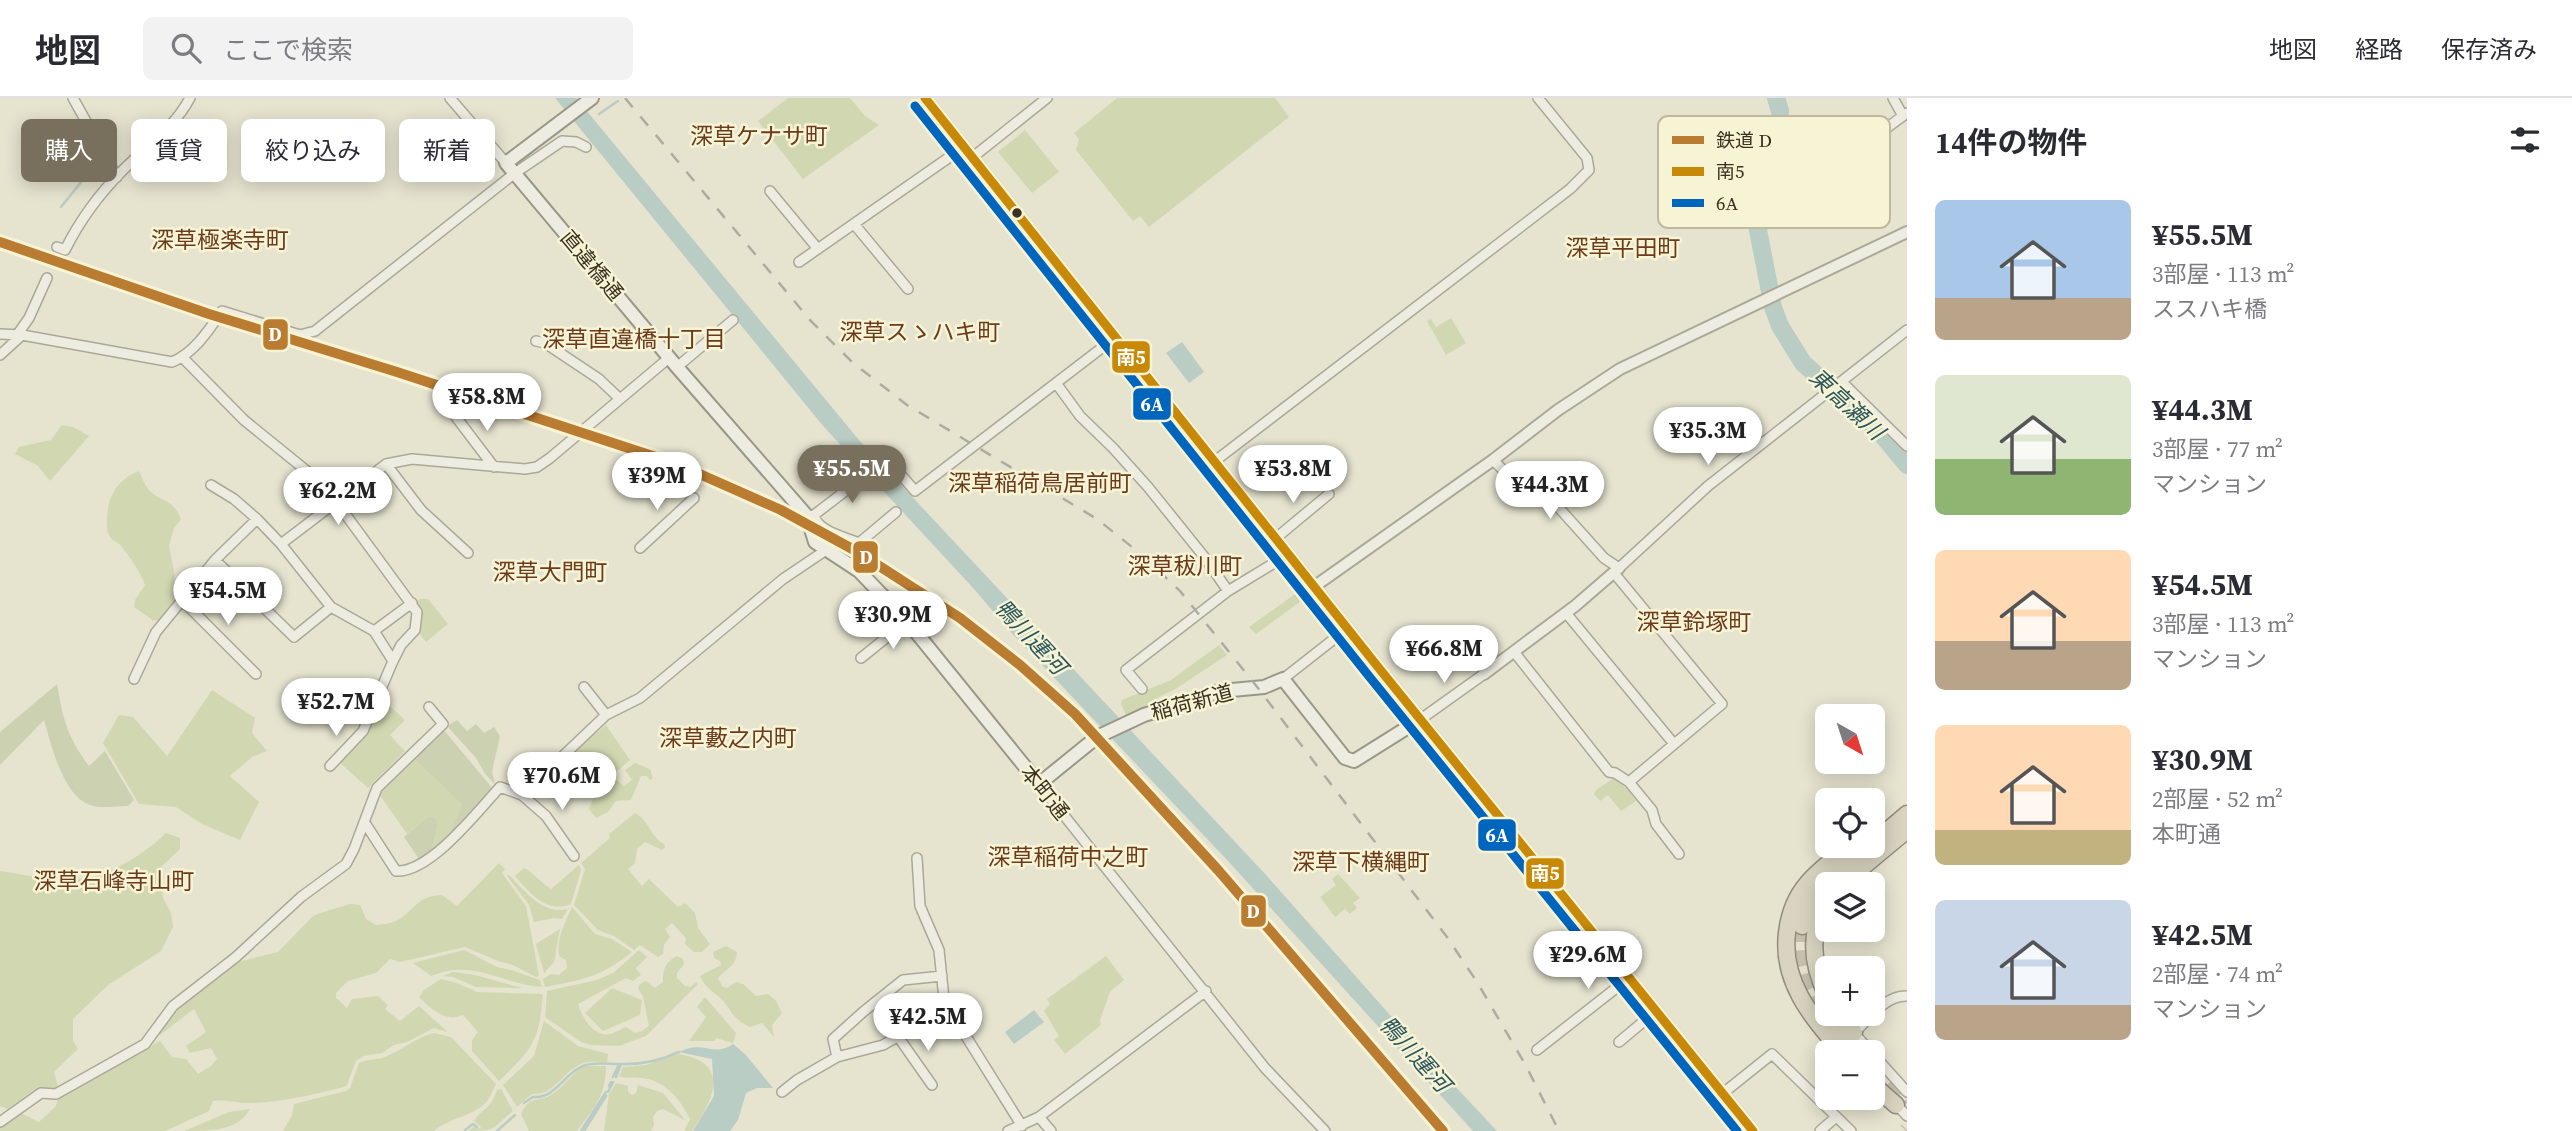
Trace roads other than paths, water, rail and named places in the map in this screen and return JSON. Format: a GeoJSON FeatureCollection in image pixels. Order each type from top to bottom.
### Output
{"type":"FeatureCollection","features":[{"type":"Feature","properties":{"kind":"highway"},"geometry":{"type":"LineString","coordinates":[[1885,821],[1907,805]]}},
{"type":"Feature","properties":{"kind":"highway"},"geometry":{"type":"LineString","coordinates":[[1885,832],[1907,814]]}},
{"type":"Feature","properties":{"kind":"highway"},"geometry":{"type":"LineString","coordinates":[[1885,835],[1907,821]]}},
{"type":"Feature","properties":{"kind":"highway"},"geometry":{"type":"LineString","coordinates":[[1856,872],[1907,830]]}},
{"type":"Feature","properties":{"kind":"highway"},"geometry":{"type":"LineString","coordinates":[[1815,1020],[1800,998],[1787,962],[1789,921],[1807,884],[1848,858]]}},
{"type":"Feature","properties":{"kind":"highway"},"geometry":{"type":"LineString","coordinates":[[1802,926],[1812,901],[1821,888],[1854,858]]}},
{"type":"Feature","properties":{"kind":"highway"},"geometry":{"type":"LineString","coordinates":[[1820,1026],[1832,1040]]}},
{"type":"Feature","properties":{"kind":"highway"},"geometry":{"type":"LineString","coordinates":[[1822,1026],[1839,1035],[1854,1033],[1849,1026]]}},
{"type":"Feature","properties":{"kind":"highway"},"geometry":{"type":"LineString","coordinates":[[1885,1093],[1903,1105]]}},
{"type":"Feature","properties":{"kind":"main road"},"geometry":{"type":"LineString","coordinates":[[510,168],[589,100]]}},
{"type":"Feature","properties":{"kind":"main road","name":"直違橋通"},"geometry":{"type":"LineString","coordinates":[[510,168],[673,362],[810,515],[811,529]]}},
{"type":"Feature","properties":{"kind":"main road","name":"本町通"},"geometry":{"type":"LineString","coordinates":[[811,529],[816,542],[859,570],[906,621],[1039,784]]}},
{"type":"Feature","properties":{"kind":"main road"},"geometry":{"type":"LineString","coordinates":[[1283,679],[1346,758],[1354,761],[1421,719]]}},
{"type":"Feature","properties":{"kind":"main road","name":"稲荷新道"},"geometry":{"type":"LineString","coordinates":[[1039,784],[1103,733],[1157,710],[1221,691],[1264,687],[1283,679]]}},
{"type":"Feature","properties":{"kind":"street"},"geometry":{"type":"LineString","coordinates":[[73,98],[85,119]]}},
{"type":"Feature","properties":{"kind":"street"},"geometry":{"type":"LineString","coordinates":[[117,177],[176,121],[190,98]]}},
{"type":"Feature","properties":{"kind":"street","name":"直違橋通"},"geometry":{"type":"LineString","coordinates":[[450,98],[510,168]]}},
{"type":"Feature","properties":{"kind":"street"},"geometry":{"type":"LineString","coordinates":[[925,98],[1753,1131]]}},
{"type":"Feature","properties":{"kind":"street"},"geometry":{"type":"LineString","coordinates":[[972,157],[1047,98]]}},
{"type":"Feature","properties":{"kind":"street"},"geometry":{"type":"LineString","coordinates":[[1215,461],[1421,305],[1570,189],[1589,170],[1587,158],[1538,98]]}},
{"type":"Feature","properties":{"kind":"street"},"geometry":{"type":"LineString","coordinates":[[1890,125],[1905,114],[1893,98]]}},
{"type":"Feature","properties":{"kind":"street"},"geometry":{"type":"LineString","coordinates":[[164,371],[172,362],[183,358],[211,329],[222,312],[300,335],[316,331],[510,168],[562,141],[576,142],[586,147]]}},
{"type":"Feature","properties":{"kind":"street"},"geometry":{"type":"LineString","coordinates":[[799,262],[964,147]]}},
{"type":"Feature","properties":{"kind":"street"},"geometry":{"type":"LineString","coordinates":[[57,247],[65,250],[81,218],[113,182]]}},
{"type":"Feature","properties":{"kind":"street"},"geometry":{"type":"LineString","coordinates":[[770,191],[818,249]]}},
{"type":"Feature","properties":{"kind":"street"},"geometry":{"type":"LineString","coordinates":[[855,224],[908,289]]}},
{"type":"Feature","properties":{"kind":"street"},"geometry":{"type":"LineString","coordinates":[[1315,586],[1493,460],[1558,410],[1620,369],[1907,232]]}},
{"type":"Feature","properties":{"kind":"street"},"geometry":{"type":"LineString","coordinates":[[0,355],[19,335],[47,278]]}},
{"type":"Feature","properties":{"kind":"street"},"geometry":{"type":"LineString","coordinates":[[281,544],[386,464],[412,459],[524,469],[537,467],[620,399],[733,320]]}},
{"type":"Feature","properties":{"kind":"street"},"geometry":{"type":"LineString","coordinates":[[1421,719],[1515,653],[1566,613],[1708,486],[1907,330]]}},
{"type":"Feature","properties":{"kind":"street"},"geometry":{"type":"LineString","coordinates":[[0,334],[172,362]]}},
{"type":"Feature","properties":{"kind":"street"},"geometry":{"type":"LineString","coordinates":[[896,512],[859,543],[821,526],[810,515],[887,459],[915,491],[1116,337]]}},
{"type":"Feature","properties":{"kind":"street"},"geometry":{"type":"LineString","coordinates":[[537,341],[545,343],[599,379],[620,399]]}},
{"type":"Feature","properties":{"kind":"street"},"geometry":{"type":"LineString","coordinates":[[183,358],[226,404],[324,485],[417,612],[415,630],[401,645],[363,731],[330,766]]}},
{"type":"Feature","properties":{"kind":"street"},"geometry":{"type":"LineString","coordinates":[[1056,383],[1080,416],[1148,487],[1228,591]]}},
{"type":"Feature","properties":{"kind":"street"},"geometry":{"type":"LineString","coordinates":[[1840,383],[1907,446]]}},
{"type":"Feature","properties":{"kind":"street"},"geometry":{"type":"LineString","coordinates":[[456,417],[494,467]]}},
{"type":"Feature","properties":{"kind":"street"},"geometry":{"type":"LineString","coordinates":[[1493,460],[1514,481],[1540,490],[1551,499],[1616,570],[1722,704],[1629,782]]}},
{"type":"Feature","properties":{"kind":"street"},"geometry":{"type":"LineString","coordinates":[[386,464],[421,510],[468,553]]}},
{"type":"Feature","properties":{"kind":"street"},"geometry":{"type":"LineString","coordinates":[[211,485],[234,499],[257,519],[281,544],[331,607],[374,631],[393,661]]}},
{"type":"Feature","properties":{"kind":"street"},"geometry":{"type":"LineString","coordinates":[[1276,538],[1329,495]]}},
{"type":"Feature","properties":{"kind":"street"},"geometry":{"type":"LineString","coordinates":[[640,548],[694,498]]}},
{"type":"Feature","properties":{"kind":"street"},"geometry":{"type":"LineString","coordinates":[[134,679],[156,632],[215,560],[257,519]]}},
{"type":"Feature","properties":{"kind":"street"},"geometry":{"type":"LineString","coordinates":[[522,795],[606,715],[640,698],[783,579],[826,550]]}},
{"type":"Feature","properties":{"kind":"street"},"geometry":{"type":"LineString","coordinates":[[1142,689],[1126,670],[1228,591],[1289,554]]}},
{"type":"Feature","properties":{"kind":"street"},"geometry":{"type":"LineString","coordinates":[[215,560],[294,637],[331,607]]}},
{"type":"Feature","properties":{"kind":"street"},"geometry":{"type":"LineString","coordinates":[[182,600],[256,674]]}},
{"type":"Feature","properties":{"kind":"street"},"geometry":{"type":"LineString","coordinates":[[374,631],[412,603]]}},
{"type":"Feature","properties":{"kind":"street"},"geometry":{"type":"LineString","coordinates":[[1566,613],[1674,744]]}},
{"type":"Feature","properties":{"kind":"street"},"geometry":{"type":"LineString","coordinates":[[861,658],[906,621]]}},
{"type":"Feature","properties":{"kind":"street","name":"稲荷新道"},"geometry":{"type":"LineString","coordinates":[[1283,679],[1348,628]]}},
{"type":"Feature","properties":{"kind":"street"},"geometry":{"type":"LineString","coordinates":[[1515,653],[1609,772],[1629,782],[1652,810],[1656,824],[1679,854]]}},
{"type":"Feature","properties":{"kind":"street"},"geometry":{"type":"LineString","coordinates":[[584,687],[606,715]]}},
{"type":"Feature","properties":{"kind":"street"},"geometry":{"type":"LineString","coordinates":[[0,1122],[41,1093],[56,1094],[145,1044],[173,1006],[236,957],[301,897],[346,864],[365,824],[377,788],[443,724],[429,707]]}},
{"type":"Feature","properties":{"kind":"street","name":"本町通"},"geometry":{"type":"LineString","coordinates":[[1039,784],[1265,1068],[1325,1131]]}},
{"type":"Feature","properties":{"kind":"street"},"geometry":{"type":"LineString","coordinates":[[365,824],[396,871],[400,872],[418,864],[446,844],[499,787],[522,795],[546,816],[573,856]]}},
{"type":"Feature","properties":{"kind":"street"},"geometry":{"type":"LineString","coordinates":[[917,858],[920,906],[939,950],[945,1009],[954,1017],[1022,1126]]}},
{"type":"Feature","properties":{"kind":"street"},"geometry":{"type":"LineString","coordinates":[[837,1057],[833,1039],[903,980],[942,976]]}},
{"type":"Feature","properties":{"kind":"street"},"geometry":{"type":"LineString","coordinates":[[1537,1050],[1629,978]]}},
{"type":"Feature","properties":{"kind":"street"},"geometry":{"type":"LineString","coordinates":[[1008,1131],[1039,1117],[1206,991]]}},
{"type":"Feature","properties":{"kind":"street"},"geometry":{"type":"LineString","coordinates":[[1854,1040],[1854,1033],[1890,1000],[1907,996]]}},
{"type":"Feature","properties":{"kind":"street"},"geometry":{"type":"LineString","coordinates":[[782,1092],[837,1057],[899,1038],[945,1009]]}},
{"type":"Feature","properties":{"kind":"street"},"geometry":{"type":"LineString","coordinates":[[1619,1042],[1656,1011]]}},
{"type":"Feature","properties":{"kind":"street"},"geometry":{"type":"LineString","coordinates":[[1854,1033],[1860,1040]]}},
{"type":"Feature","properties":{"kind":"street"},"geometry":{"type":"LineString","coordinates":[[899,1038],[932,1085]]}},
{"type":"Feature","properties":{"kind":"street"},"geometry":{"type":"LineString","coordinates":[[1722,1094],[1772,1054],[1850,1131]]}},
{"type":"Feature","properties":{"kind":"street"},"geometry":{"type":"LineString","coordinates":[[1885,1075],[1903,1105]]}},
{"type":"Feature","properties":{"kind":"street"},"geometry":{"type":"LineString","coordinates":[[1885,1087],[1903,1105]]}},
{"type":"Feature","properties":{"kind":"street"},"geometry":{"type":"LineString","coordinates":[[1039,1117],[1051,1131]]}},
{"type":"Feature","properties":{"kind":"street"},"geometry":{"type":"LineString","coordinates":[[1820,1131],[1836,1117]]}},
{"type":"Feature","properties":{"kind":"water","name":"鴨川運河"},"geometry":{"type":"Polygon","coordinates":[[[555,98],[576,98],[859,440],[1267,876],[1421,1050],[1497,1131],[1473,1131],[1228,861],[1007,628],[824,427],[555,98]]]}},
{"type":"Feature","properties":{"kind":"water"},"geometry":{"type":"Polygon","coordinates":[[[1182,342],[1204,372],[1189,383],[1166,353],[1182,342]]]}},
{"type":"Feature","properties":{"kind":"water"},"geometry":{"type":"Polygon","coordinates":[[[1034,1010],[1044,1022],[1014,1044],[1005,1032],[1034,1010]]]}},
{"type":"Feature","properties":{"kind":"water"},"geometry":{"type":"Polygon","coordinates":[[[733,1044],[745,1054],[773,1088],[757,1088],[746,1093],[738,1120],[730,1131],[693,1131],[714,1096],[712,1059],[679,1052],[695,1047],[720,1049],[733,1044]]]}},
{"type":"Feature","properties":{"kind":"waterway","name":"東高瀬川"},"geometry":{"type":"LineString","coordinates":[[1776,98],[1780,116]]}},
{"type":"Feature","properties":{"kind":"waterway"},"geometry":{"type":"LineString","coordinates":[[599,114],[618,101]]}},
{"type":"Feature","properties":{"kind":"waterway"},"geometry":{"type":"LineString","coordinates":[[61,207],[81,182]]}},
{"type":"Feature","properties":{"kind":"waterway","name":"東高瀬川"},"geometry":{"type":"LineString","coordinates":[[1758,228],[1773,307],[1780,326],[1803,363],[1879,431],[1907,465]]}},
{"type":"Feature","properties":{"kind":"waterway"},"geometry":{"type":"LineString","coordinates":[[524,1103],[533,1097],[548,1094],[583,1066],[647,1062],[679,1052]]}},
{"type":"Feature","properties":{"kind":"waterway"},"geometry":{"type":"LineString","coordinates":[[613,1077],[619,1064]]}},
{"type":"Feature","properties":{"kind":"waterway"},"geometry":{"type":"LineString","coordinates":[[616,1077],[621,1064]]}},
{"type":"Feature","properties":{"kind":"waterway"},"geometry":{"type":"LineString","coordinates":[[609,1086],[611,1082]]}},
{"type":"Feature","properties":{"kind":"waterway"},"geometry":{"type":"LineString","coordinates":[[608,1092],[613,1082]]}},
{"type":"Feature","properties":{"kind":"waterway"},"geometry":{"type":"LineString","coordinates":[[581,1131],[606,1092]]}},
{"type":"Feature","properties":{"kind":"waterway"},"geometry":{"type":"LineString","coordinates":[[584,1131],[606,1096]]}},
{"type":"Feature","properties":{"kind":"waterway"},"geometry":{"type":"LineString","coordinates":[[497,1131],[515,1115]]}},
{"type":"Feature","properties":{"kind":"waterway"},"geometry":{"type":"LineString","coordinates":[[465,1130],[473,1124],[477,1127]]}},
{"type":"Feature","properties":{"kind":"tunnel"},"geometry":{"type":"LineString","coordinates":[[1802,926],[1802,960],[1811,988],[1818,1001],[1849,1039]]}},
{"type":"Feature","properties":{"kind":"tunnel"},"geometry":{"type":"LineString","coordinates":[[1885,1080],[1907,1103]]}},
{"type":"Feature","properties":{"kind":"railway"},"geometry":{"type":"LineString","coordinates":[[625,98],[810,320],[852,362],[907,405],[1097,519],[1142,555],[1180,591],[1258,688],[1447,937],[1525,1064],[1559,1131]]}},
{"type":"Feature","properties":{"kind":"rail line","name":"D"},"geometry":{"type":"LineString","coordinates":[[0,242],[209,314],[397,372],[677,464],[781,510],[856,551],[960,618],[1020,665],[1075,714],[1218,870],[1443,1131]]}},
{"type":"Feature","properties":{"kind":"district","name":"深草ケナサ町"},"geometry":{"type":"Point","coordinates":[759,136]}},
{"type":"Feature","properties":{"kind":"district","name":"深草極楽寺町"},"geometry":{"type":"Point","coordinates":[220,240]}},
{"type":"Feature","properties":{"kind":"district","name":"深草平田町"},"geometry":{"type":"Point","coordinates":[1623,248]}},
{"type":"Feature","properties":{"kind":"district","name":"深草スゝハキ町"},"geometry":{"type":"Point","coordinates":[920,332]}},
{"type":"Feature","properties":{"kind":"district","name":"深草直違橋十丁目"},"geometry":{"type":"Point","coordinates":[634,339]}},
{"type":"Feature","properties":{"kind":"district","name":"深草稲荷鳥居前町"},"geometry":{"type":"Point","coordinates":[1040,483]}},
{"type":"Feature","properties":{"kind":"district","name":"深草秡川町"},"geometry":{"type":"Point","coordinates":[1185,566]}},
{"type":"Feature","properties":{"kind":"district","name":"深草大門町"},"geometry":{"type":"Point","coordinates":[550,572]}},
{"type":"Feature","properties":{"kind":"district","name":"深草鈴塚町"},"geometry":{"type":"Point","coordinates":[1694,622]}},
{"type":"Feature","properties":{"kind":"district","name":"深草藪之内町"},"geometry":{"type":"Point","coordinates":[728,738]}},
{"type":"Feature","properties":{"kind":"district","name":"深草稲荷中之町"},"geometry":{"type":"Point","coordinates":[1068,857]}},
{"type":"Feature","properties":{"kind":"district","name":"深草下横縄町"},"geometry":{"type":"Point","coordinates":[1361,862]}},
{"type":"Feature","properties":{"kind":"district","name":"深草石峰寺山町"},"geometry":{"type":"Point","coordinates":[114,881]}}]}
